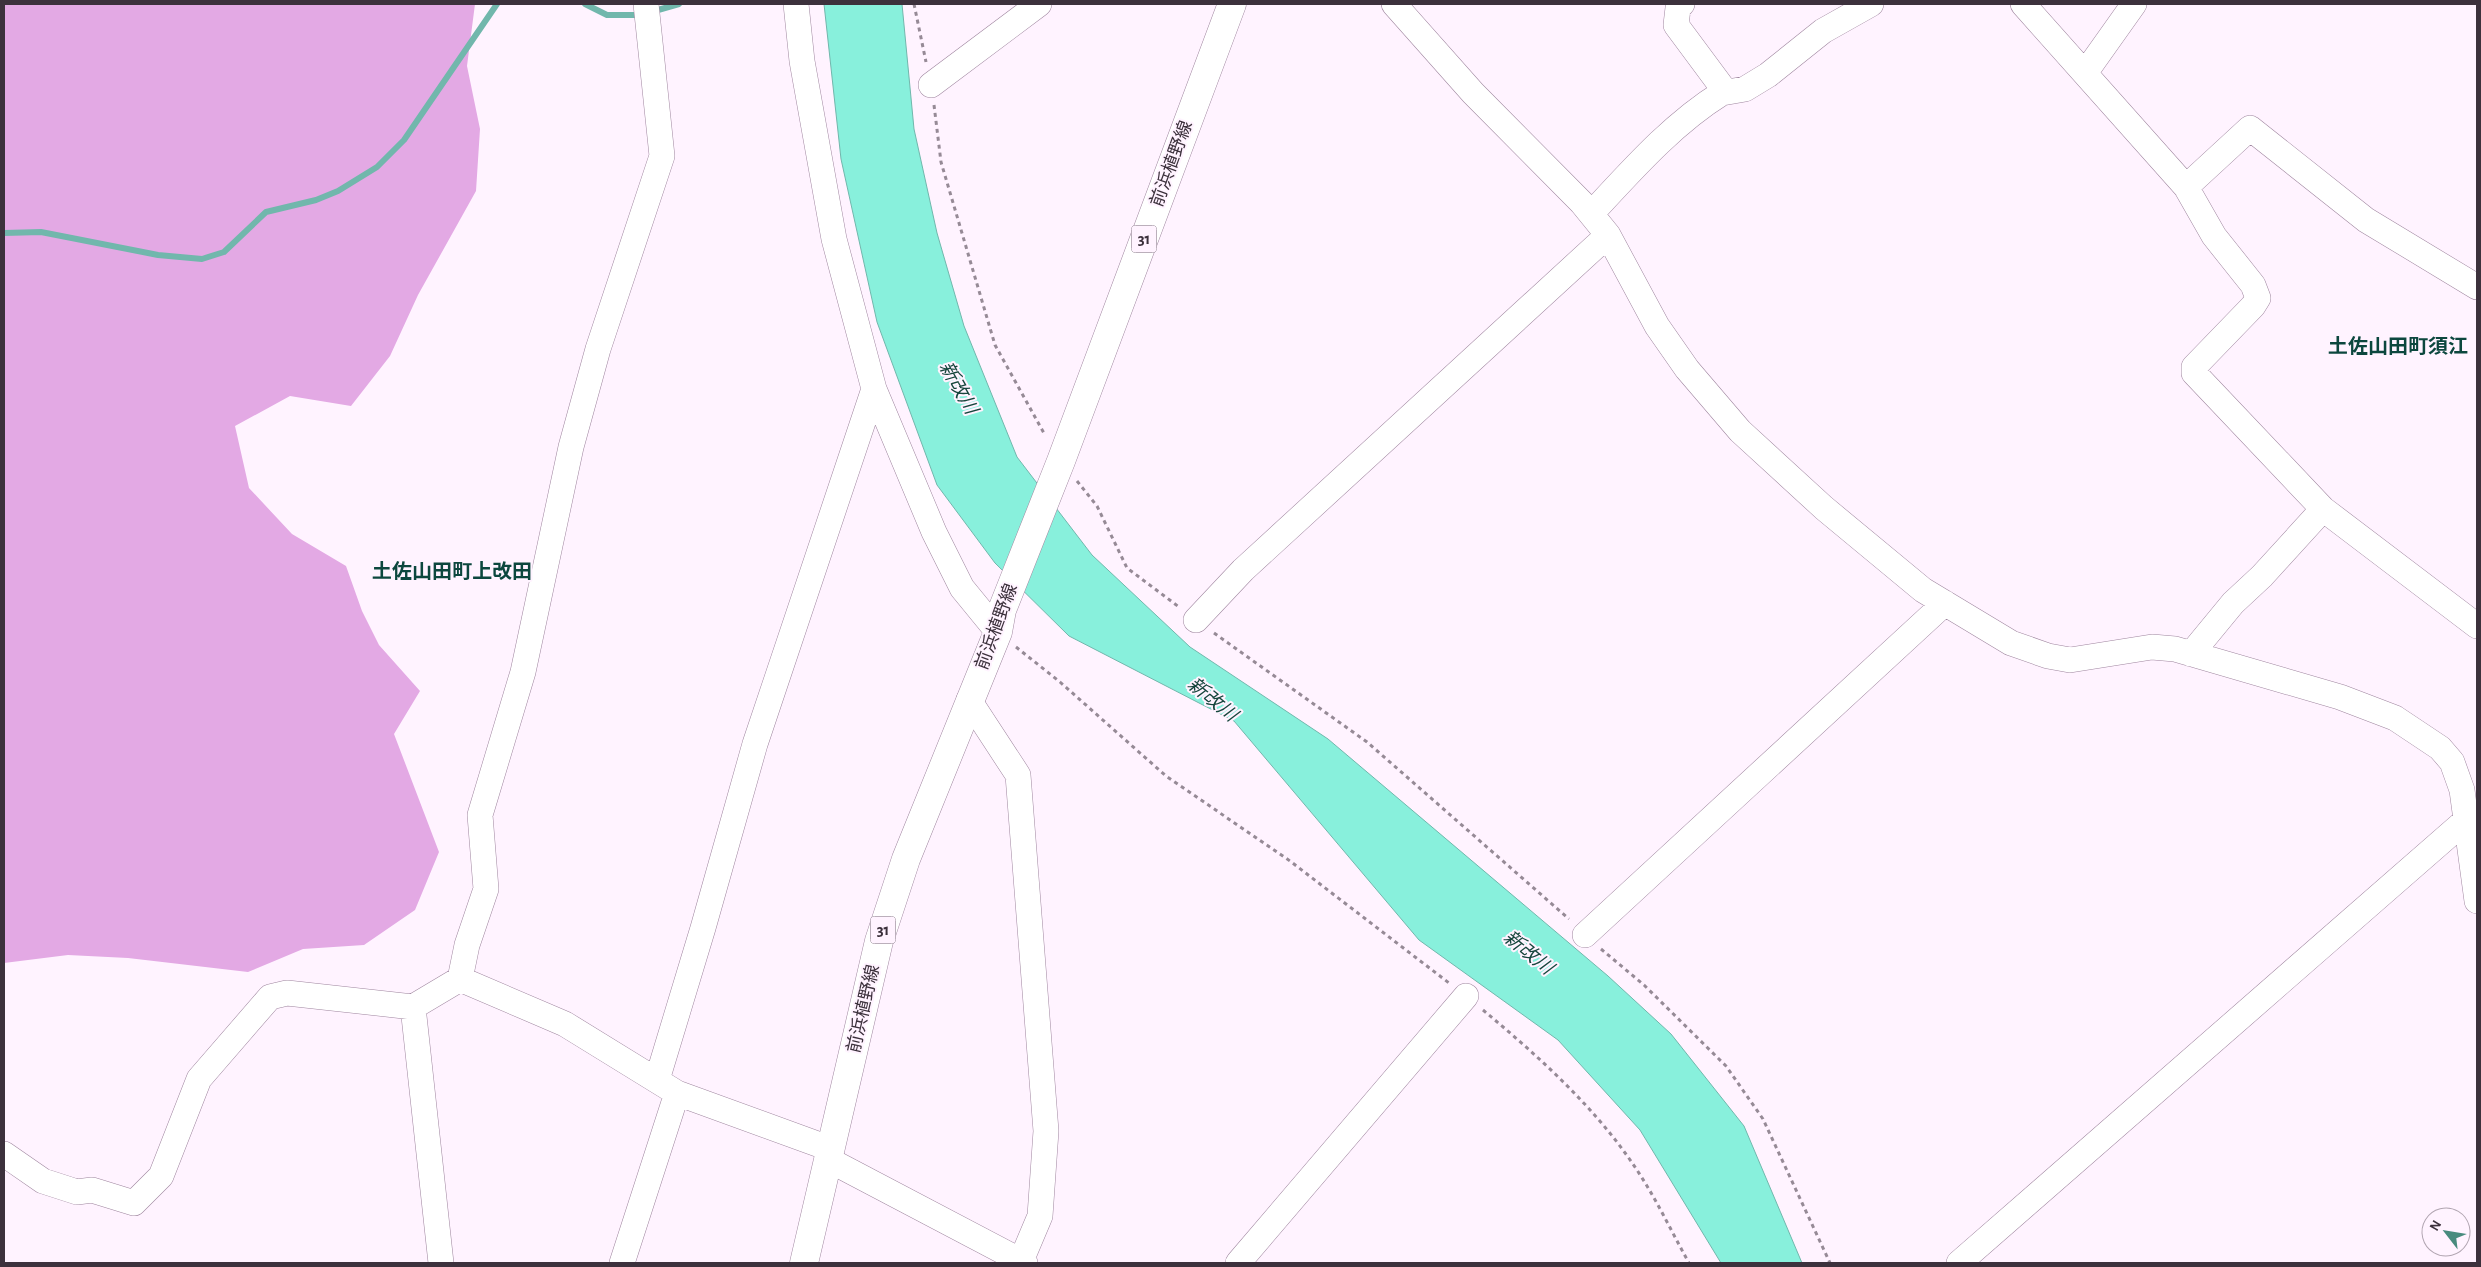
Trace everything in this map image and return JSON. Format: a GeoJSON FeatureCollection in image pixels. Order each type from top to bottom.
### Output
{"type":"FeatureCollection","features":[{"type":"Feature","properties":{"kind":"main road","name":"前浜植野線"},"geometry":{"type":"LineString","coordinates":[[804,1263],[879,941],[906,859],[1000,621],[1232,4]]}},
{"type":"Feature","properties":{"kind":"street"},"geometry":{"type":"LineString","coordinates":[[4,1154],[43,1181],[77,1192],[92,1190],[134,1203],[160,1176],[199,1079],[270,997],[287,993],[413,1007],[460,979],[486,889],[480,815],[523,672],[571,447],[598,349],[662,156],[646,4]]}},
{"type":"Feature","properties":{"kind":"street"},"geometry":{"type":"LineString","coordinates":[[796,4],[802,61],[834,239],[874,389],[934,532],[962,588],[1000,621]]}},
{"type":"Feature","properties":{"kind":"street"},"geometry":{"type":"LineString","coordinates":[[931,85],[1039,4]]}},
{"type":"Feature","properties":{"kind":"street"},"geometry":{"type":"LineString","coordinates":[[1394,4],[1473,93],[1591,214],[1608,235],[1657,326],[1687,370],[1740,431],[1824,508],[1923,590],[2011,643],[2048,656],[2070,660],[2152,646],[2191,654],[2340,697],[2395,718],[2440,748],[2452,762],[2462,790],[2477,901]]}},
{"type":"Feature","properties":{"kind":"street"},"geometry":{"type":"LineString","coordinates":[[1682,4],[1678,8],[1676,25],[1722,87],[1722,93]]}},
{"type":"Feature","properties":{"kind":"street"},"geometry":{"type":"LineString","coordinates":[[1591,214],[1617,186],[1698,108],[1722,93],[1745,89],[1768,75],[1823,31],[1871,4]]}},
{"type":"Feature","properties":{"kind":"street"},"geometry":{"type":"LineString","coordinates":[[2023,4],[2186,187],[2214,236],[2254,285],[2258,298],[2253,306],[2194,367],[2194,373],[2323,509],[2477,626]]}},
{"type":"Feature","properties":{"kind":"street"},"geometry":{"type":"LineString","coordinates":[[2085,73],[2134,4]]}},
{"type":"Feature","properties":{"kind":"street"},"geometry":{"type":"LineString","coordinates":[[2186,187],[2250,128],[2366,220],[2477,287]]}},
{"type":"Feature","properties":{"kind":"street"},"geometry":{"type":"LineString","coordinates":[[1196,620],[1243,570],[1608,235]]}},
{"type":"Feature","properties":{"kind":"street"},"geometry":{"type":"LineString","coordinates":[[622,1263],[755,744],[874,389]]}},
{"type":"Feature","properties":{"kind":"street"},"geometry":{"type":"LineString","coordinates":[[2191,654],[2233,603],[2262,576],[2323,509]]}},
{"type":"Feature","properties":{"kind":"street"},"geometry":{"type":"LineString","coordinates":[[1585,935],[1945,603]]}},
{"type":"Feature","properties":{"kind":"street"},"geometry":{"type":"LineString","coordinates":[[460,979],[565,1024],[667,1086],[830,1154],[1023,1262],[1040,1216],[1046,1131],[1018,775],[969,700]]}},
{"type":"Feature","properties":{"kind":"street"},"geometry":{"type":"LineString","coordinates":[[1959,1263],[2465,821]]}},
{"type":"Feature","properties":{"kind":"street"},"geometry":{"type":"LineString","coordinates":[[1238,1263],[1466,996]]}},
{"type":"Feature","properties":{"kind":"street"},"geometry":{"type":"LineString","coordinates":[[413,1007],[440,1263]]}},
{"type":"Feature","properties":{"kind":"path"},"geometry":{"type":"LineString","coordinates":[[914,4],[931,85],[941,162],[995,345],[1058,467],[1097,506],[1126,568],[1367,742],[1644,985],[1726,1066],[1763,1119],[1830,1263]]}},
{"type":"Feature","properties":{"kind":"path"},"geometry":{"type":"LineString","coordinates":[[1000,621],[1060,682],[1166,776],[1290,861],[1466,996],[1523,1044],[1596,1116],[1647,1185],[1689,1263]]}},
{"type":"Feature","properties":{"kind":"shaded area"},"geometry":{"type":"Polygon","coordinates":[[[4,4],[475,4],[467,66],[480,129],[476,191],[418,295],[390,356],[351,406],[290,396],[235,426],[249,488],[292,534],[346,566],[362,611],[379,645],[420,691],[394,734],[439,852],[415,910],[364,945],[303,949],[248,972],[128,958],[68,955],[4,963],[4,4]]]}},
{"type":"Feature","properties":{"kind":"water","name":"新改川"},"geometry":{"type":"Polygon","coordinates":[[[824,4],[902,4],[914,129],[937,233],[964,326],[1017,457],[1092,555],[1190,647],[1328,739],[1608,976],[1671,1034],[1744,1126],[1802,1263],[1721,1263],[1640,1130],[1558,1040],[1419,940],[1234,721],[1069,636],[995,563],[937,485],[877,322],[841,159],[824,4]]]}},
{"type":"Feature","properties":{"kind":"waterway"},"geometry":{"type":"LineString","coordinates":[[4,233],[41,232],[158,255],[202,259],[224,252],[266,212],[316,200],[338,191],[377,167],[404,140],[497,4]]}},
{"type":"Feature","properties":{"kind":"waterway"},"geometry":{"type":"LineString","coordinates":[[585,4],[607,15],[641,15]]}},
{"type":"Feature","properties":{"kind":"waterway"},"geometry":{"type":"LineString","coordinates":[[651,12],[679,4]]}},
{"type":"Feature","properties":{"kind":"district","name":"土佐山田町須江"},"geometry":{"type":"Point","coordinates":[2398,347]}},
{"type":"Feature","properties":{"kind":"district","name":"土佐山田町上改田"},"geometry":{"type":"Point","coordinates":[452,572]}}]}
